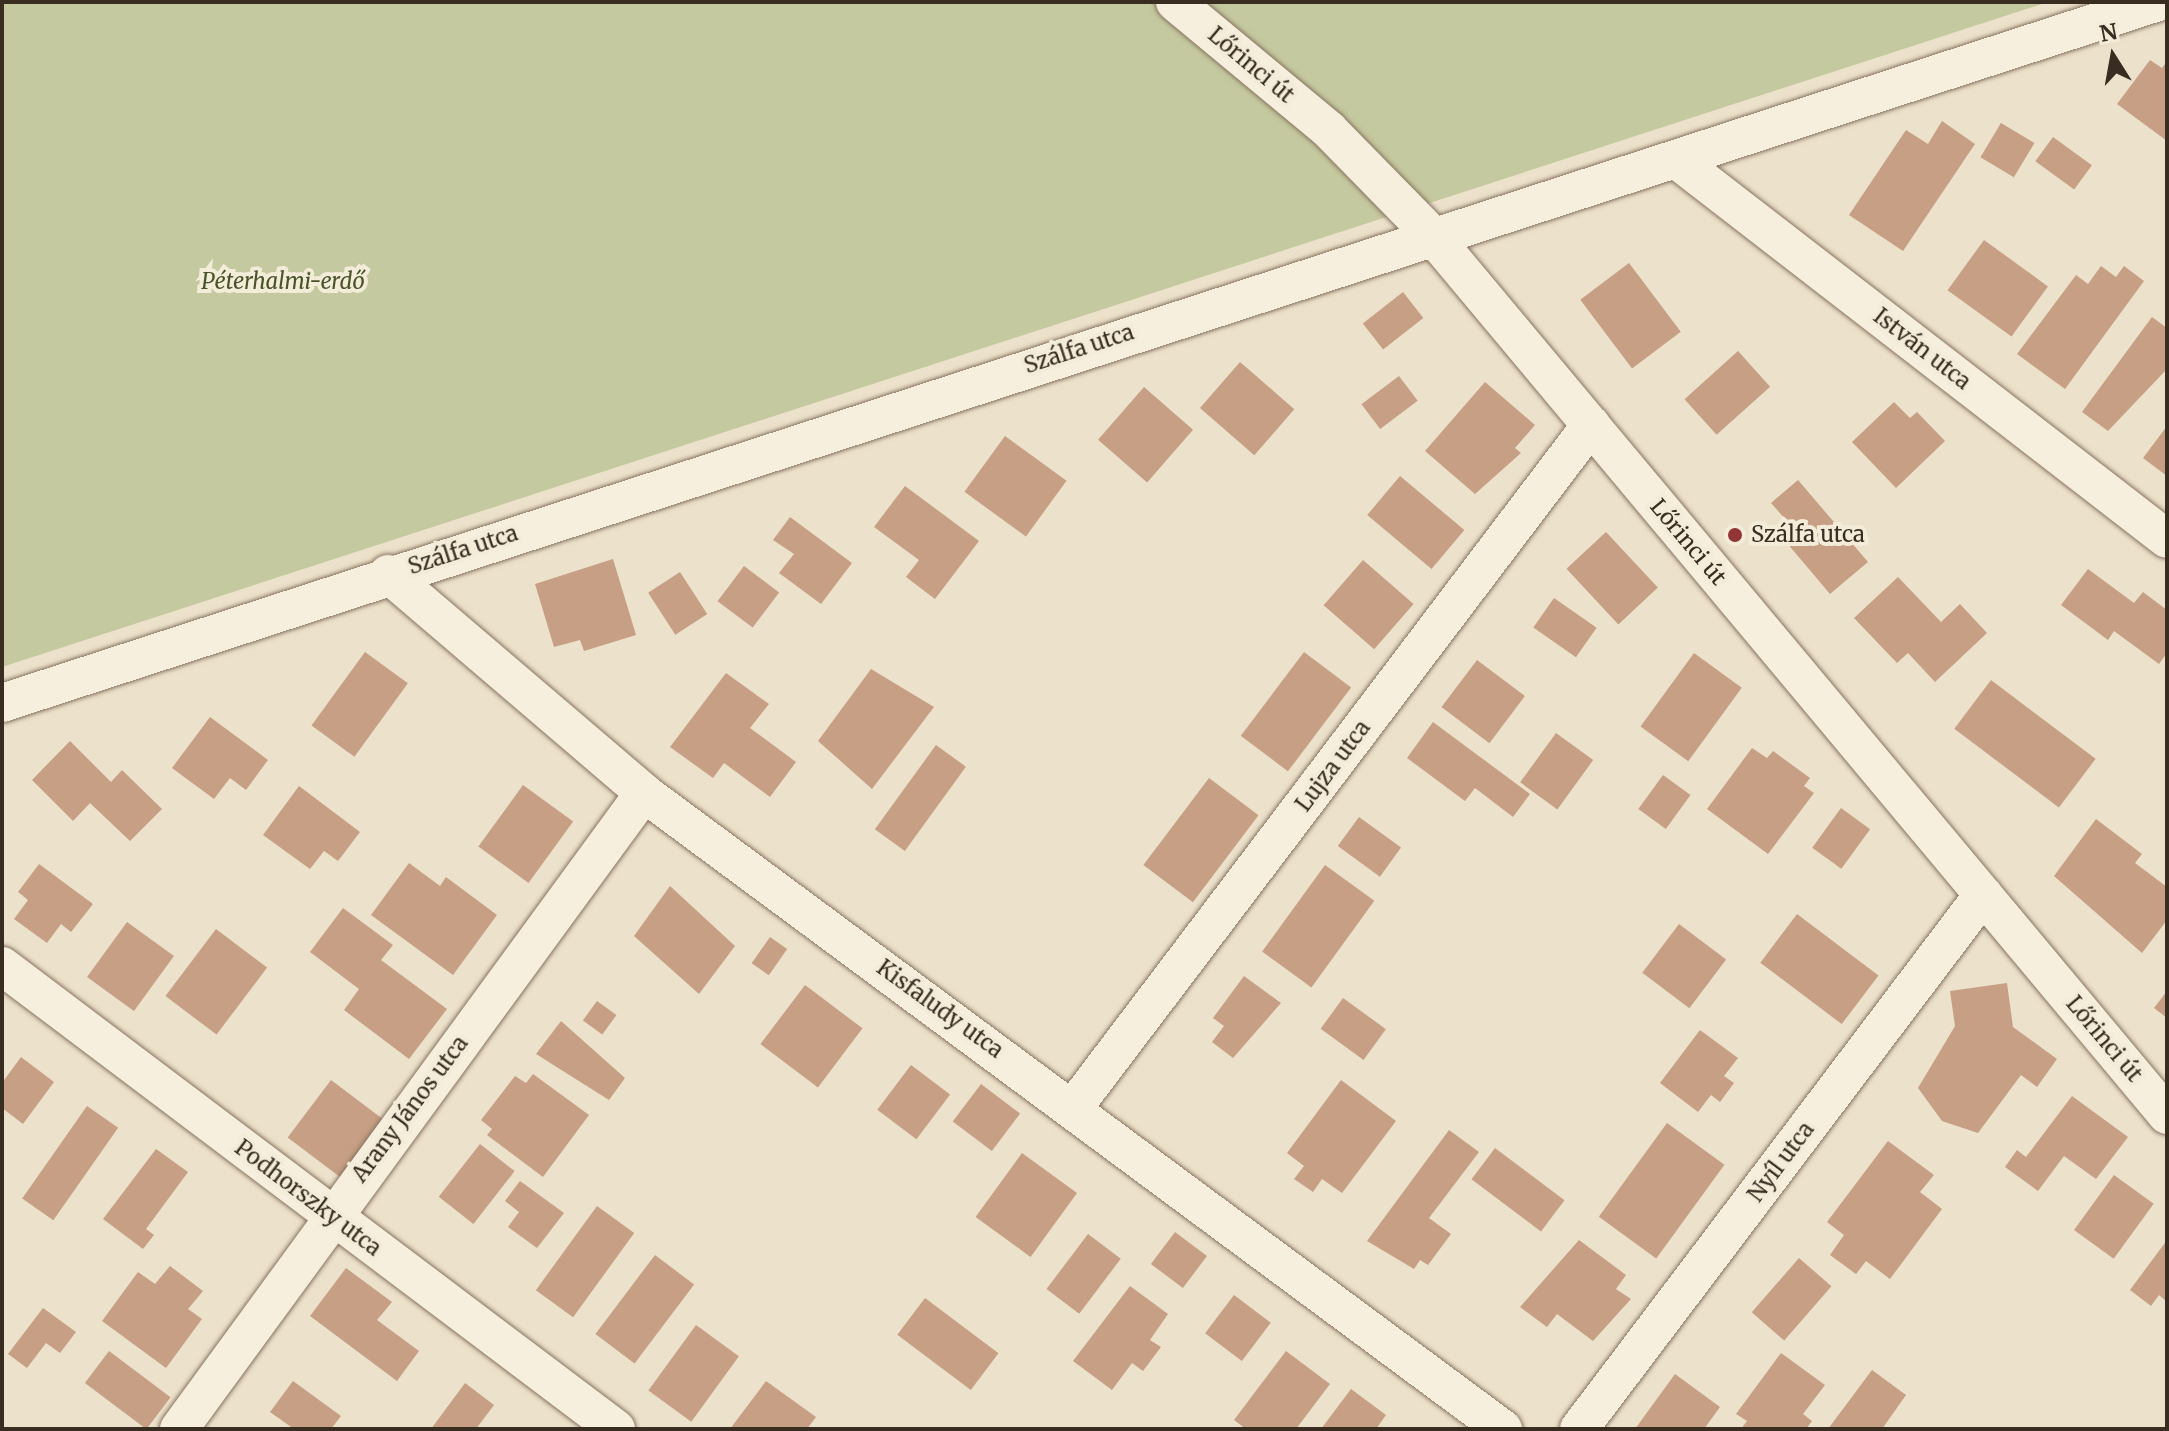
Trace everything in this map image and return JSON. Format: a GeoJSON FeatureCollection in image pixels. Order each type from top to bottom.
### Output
{"type":"FeatureCollection","features":[{"type":"Feature","properties":{"kind":"street","name":"Lőrinci út"},"geometry":{"type":"LineString","coordinates":[[1175,2],[1329,130],[1431,234],[2167,1115]]}},
{"type":"Feature","properties":{"kind":"street","name":"Szálfa utca"},"geometry":{"type":"LineString","coordinates":[[2,703],[1431,234],[1677,160],[2158,2]]}},
{"type":"Feature","properties":{"kind":"street","name":"István utca"},"geometry":{"type":"LineString","coordinates":[[1677,160],[2167,539]]}},
{"type":"Feature","properties":{"kind":"street","name":"Lujza utca"},"geometry":{"type":"LineString","coordinates":[[1074,1107],[1591,425]]}},
{"type":"Feature","properties":{"kind":"street","name":"Kisfaludy utca"},"geometry":{"type":"LineString","coordinates":[[388,574],[644,793],[1074,1107],[1503,1429]]}},
{"type":"Feature","properties":{"kind":"street","name":"Arany János utca"},"geometry":{"type":"LineString","coordinates":[[179,1429],[331,1215],[644,793]]}},
{"type":"Feature","properties":{"kind":"street","name":"Nyíl utca"},"geometry":{"type":"LineString","coordinates":[[1579,1429],[1983,895]]}},
{"type":"Feature","properties":{"kind":"street","name":"Podhorszky utca"},"geometry":{"type":"LineString","coordinates":[[2,966],[616,1429]]}},
{"type":"Feature","properties":{"kind":"green space","name":"Péterhalmi-erdő"},"geometry":{"type":"Polygon","coordinates":[[[2,2],[2048,2],[2,667],[2,2]]]}},
{"type":"Feature","properties":{"kind":"building"},"geometry":{"type":"Polygon","coordinates":[[[2150,60],[2162,68],[2167,61],[2167,141],[2117,104],[2150,60]]]}},
{"type":"Feature","properties":{"kind":"building"},"geometry":{"type":"Polygon","coordinates":[[[1942,121],[1975,144],[1903,251],[1849,215],[1906,130],[1928,144],[1942,121]]]}},
{"type":"Feature","properties":{"kind":"building"},"geometry":{"type":"Polygon","coordinates":[[[2001,123],[2034,143],[2014,177],[1980,157],[2001,123]]]}},
{"type":"Feature","properties":{"kind":"building"},"geometry":{"type":"Polygon","coordinates":[[[2053,137],[2092,165],[2074,189],[2035,161],[2053,137]]]}},
{"type":"Feature","properties":{"kind":"building"},"geometry":{"type":"Polygon","coordinates":[[[1984,240],[2048,286],[2011,337],[1948,290],[1984,240]]]}},
{"type":"Feature","properties":{"kind":"building"},"geometry":{"type":"Polygon","coordinates":[[[1629,263],[1681,332],[1632,368],[1580,300],[1629,263]]]}},
{"type":"Feature","properties":{"kind":"building"},"geometry":{"type":"Polygon","coordinates":[[[2101,266],[2116,277],[2124,266],[2144,281],[2065,389],[2017,354],[2076,275],[2088,284],[2101,266]]]}},
{"type":"Feature","properties":{"kind":"building"},"geometry":{"type":"Polygon","coordinates":[[[1403,292],[1423,318],[1383,349],[1363,323],[1403,292]]]}},
{"type":"Feature","properties":{"kind":"building"},"geometry":{"type":"Polygon","coordinates":[[[2152,317],[2167,328],[2167,369],[2108,431],[2082,412],[2152,317]]]}},
{"type":"Feature","properties":{"kind":"building"},"geometry":{"type":"Polygon","coordinates":[[[1738,351],[1770,387],[1717,435],[1684,399],[1738,351]]]}},
{"type":"Feature","properties":{"kind":"building"},"geometry":{"type":"Polygon","coordinates":[[[1240,362],[1294,409],[1254,455],[1200,408],[1240,362]]]}},
{"type":"Feature","properties":{"kind":"building"},"geometry":{"type":"Polygon","coordinates":[[[1399,376],[1418,401],[1380,429],[1361,404],[1399,376]]]}},
{"type":"Feature","properties":{"kind":"building"},"geometry":{"type":"Polygon","coordinates":[[[1485,382],[1535,425],[1515,448],[1521,453],[1475,494],[1425,451],[1485,382]]]}},
{"type":"Feature","properties":{"kind":"building"},"geometry":{"type":"Polygon","coordinates":[[[1144,387],[1193,430],[1147,482],[1098,440],[1144,387]]]}},
{"type":"Feature","properties":{"kind":"building"},"geometry":{"type":"Polygon","coordinates":[[[1894,402],[1910,418],[1917,412],[1945,441],[1896,488],[1852,442],[1894,402]]]}},
{"type":"Feature","properties":{"kind":"building"},"geometry":{"type":"Polygon","coordinates":[[[2167,426],[2167,476],[2143,458],[2167,426]]]}},
{"type":"Feature","properties":{"kind":"building"},"geometry":{"type":"Polygon","coordinates":[[[1005,436],[1066,481],[1026,536],[964,492],[1005,436]]]}},
{"type":"Feature","properties":{"kind":"building"},"geometry":{"type":"Polygon","coordinates":[[[1400,476],[1464,530],[1432,569],[1367,515],[1400,476]]]}},
{"type":"Feature","properties":{"kind":"building"},"geometry":{"type":"Polygon","coordinates":[[[1798,480],[1868,562],[1830,594],[1775,529],[1786,520],[1771,503],[1798,480]]]}},
{"type":"Feature","properties":{"kind":"building"},"geometry":{"type":"Polygon","coordinates":[[[905,486],[979,541],[935,599],[906,577],[919,560],[874,527],[905,486]]]}},
{"type":"Feature","properties":{"kind":"building"},"geometry":{"type":"Polygon","coordinates":[[[790,517],[852,563],[821,604],[779,573],[794,554],[773,540],[790,517]]]}},
{"type":"Feature","properties":{"kind":"building"},"geometry":{"type":"Polygon","coordinates":[[[1606,532],[1658,588],[1618,624],[1567,569],[1606,532]]]}},
{"type":"Feature","properties":{"kind":"building"},"geometry":{"type":"Polygon","coordinates":[[[613,559],[636,635],[584,651],[580,640],[554,647],[535,584],[613,559]]]}},
{"type":"Feature","properties":{"kind":"building"},"geometry":{"type":"Polygon","coordinates":[[[1363,560],[1414,604],[1374,649],[1324,605],[1363,560]]]}},
{"type":"Feature","properties":{"kind":"building"},"geometry":{"type":"Polygon","coordinates":[[[744,566],[779,592],[753,628],[718,601],[744,566]]]}},
{"type":"Feature","properties":{"kind":"building"},"geometry":{"type":"Polygon","coordinates":[[[2088,569],[2134,603],[2143,592],[2167,610],[2167,653],[2159,664],[2114,631],[2108,640],[2061,605],[2088,569]]]}},
{"type":"Feature","properties":{"kind":"building"},"geometry":{"type":"Polygon","coordinates":[[[680,572],[707,614],[675,635],[648,593],[680,572]]]}},
{"type":"Feature","properties":{"kind":"building"},"geometry":{"type":"Polygon","coordinates":[[[1898,577],[1941,622],[1960,604],[1987,633],[1935,682],[1908,653],[1897,663],[1854,618],[1898,577]]]}},
{"type":"Feature","properties":{"kind":"building"},"geometry":{"type":"Polygon","coordinates":[[[1554,598],[1597,628],[1576,657],[1533,627],[1554,598]]]}},
{"type":"Feature","properties":{"kind":"building"},"geometry":{"type":"Polygon","coordinates":[[[365,652],[408,683],[354,757],[312,726],[365,652]]]}},
{"type":"Feature","properties":{"kind":"building"},"geometry":{"type":"Polygon","coordinates":[[[1304,652],[1351,688],[1288,771],[1241,736],[1304,652]]]}},
{"type":"Feature","properties":{"kind":"building"},"geometry":{"type":"Polygon","coordinates":[[[1694,653],[1742,688],[1688,761],[1641,727],[1694,653]]]}},
{"type":"Feature","properties":{"kind":"building"},"geometry":{"type":"Polygon","coordinates":[[[1477,660],[1525,696],[1489,743],[1441,707],[1477,660]]]}},
{"type":"Feature","properties":{"kind":"building"},"geometry":{"type":"Polygon","coordinates":[[[871,669],[934,707],[872,789],[818,741],[871,669]]]}},
{"type":"Feature","properties":{"kind":"building"},"geometry":{"type":"Polygon","coordinates":[[[726,673],[769,704],[750,728],[796,762],[770,797],[724,763],[713,778],[670,747],[726,673]]]}},
{"type":"Feature","properties":{"kind":"building"},"geometry":{"type":"Polygon","coordinates":[[[1991,680],[2096,759],[2059,808],[1954,729],[1991,680]]]}},
{"type":"Feature","properties":{"kind":"building"},"geometry":{"type":"Polygon","coordinates":[[[210,717],[268,760],[246,790],[230,778],[214,799],[172,768],[210,717]]]}},
{"type":"Feature","properties":{"kind":"building"},"geometry":{"type":"Polygon","coordinates":[[[1433,722],[1530,794],[1513,817],[1475,788],[1465,801],[1407,758],[1433,722]]]}},
{"type":"Feature","properties":{"kind":"building"},"geometry":{"type":"Polygon","coordinates":[[[1556,733],[1593,760],[1557,809],[1520,782],[1556,733]]]}},
{"type":"Feature","properties":{"kind":"building"},"geometry":{"type":"Polygon","coordinates":[[[70,741],[111,782],[122,770],[162,809],[130,841],[90,803],[73,821],[32,780],[70,741]]]}},
{"type":"Feature","properties":{"kind":"building"},"geometry":{"type":"Polygon","coordinates":[[[936,745],[966,767],[905,851],[875,829],[936,745]]]}},
{"type":"Feature","properties":{"kind":"building"},"geometry":{"type":"Polygon","coordinates":[[[1752,748],[1767,758],[1773,751],[1810,778],[1804,786],[1814,793],[1768,854],[1707,809],[1752,748]]]}},
{"type":"Feature","properties":{"kind":"building"},"geometry":{"type":"Polygon","coordinates":[[[1663,775],[1691,795],[1666,829],[1638,809],[1663,775]]]}},
{"type":"Feature","properties":{"kind":"building"},"geometry":{"type":"Polygon","coordinates":[[[1209,778],[1259,815],[1193,902],[1143,865],[1209,778]]]}},
{"type":"Feature","properties":{"kind":"building"},"geometry":{"type":"Polygon","coordinates":[[[523,785],[573,821],[528,883],[478,846],[523,785]]]}},
{"type":"Feature","properties":{"kind":"building"},"geometry":{"type":"Polygon","coordinates":[[[299,786],[360,832],[338,861],[324,851],[310,869],[263,835],[299,786]]]}},
{"type":"Feature","properties":{"kind":"building"},"geometry":{"type":"Polygon","coordinates":[[[1841,808],[1870,829],[1841,869],[1812,848],[1841,808]]]}},
{"type":"Feature","properties":{"kind":"building"},"geometry":{"type":"Polygon","coordinates":[[[1359,817],[1401,848],[1380,877],[1338,846],[1359,817]]]}},
{"type":"Feature","properties":{"kind":"building"},"geometry":{"type":"Polygon","coordinates":[[[2096,819],[2142,854],[2135,863],[2167,887],[2167,920],[2142,953],[2054,876],[2096,819]]]}},
{"type":"Feature","properties":{"kind":"building"},"geometry":{"type":"Polygon","coordinates":[[[409,863],[440,886],[446,877],[497,915],[453,975],[371,915],[409,863]]]}},
{"type":"Feature","properties":{"kind":"building"},"geometry":{"type":"Polygon","coordinates":[[[39,864],[93,904],[71,932],[61,924],[47,943],[14,919],[28,900],[18,892],[39,864]]]}},
{"type":"Feature","properties":{"kind":"building"},"geometry":{"type":"Polygon","coordinates":[[[1325,865],[1374,901],[1311,987],[1262,952],[1325,865]]]}},
{"type":"Feature","properties":{"kind":"building"},"geometry":{"type":"Polygon","coordinates":[[[670,886],[735,946],[699,994],[634,936],[670,886]]]}},
{"type":"Feature","properties":{"kind":"building"},"geometry":{"type":"Polygon","coordinates":[[[343,908],[393,945],[381,960],[447,1009],[409,1059],[344,1010],[359,989],[310,952],[343,908]]]}},
{"type":"Feature","properties":{"kind":"building"},"geometry":{"type":"Polygon","coordinates":[[[1797,914],[1878,975],[1842,1024],[1760,963],[1797,914]]]}},
{"type":"Feature","properties":{"kind":"building"},"geometry":{"type":"Polygon","coordinates":[[[127,922],[174,956],[134,1011],[87,977],[127,922]]]}},
{"type":"Feature","properties":{"kind":"building"},"geometry":{"type":"Polygon","coordinates":[[[1679,924],[1726,960],[1689,1008],[1642,973],[1679,924]]]}},
{"type":"Feature","properties":{"kind":"building"},"geometry":{"type":"Polygon","coordinates":[[[216,929],[267,968],[217,1035],[165,996],[216,929]]]}},
{"type":"Feature","properties":{"kind":"building"},"geometry":{"type":"Polygon","coordinates":[[[770,937],[787,949],[769,975],[752,963],[770,937]]]}},
{"type":"Feature","properties":{"kind":"building"},"geometry":{"type":"Polygon","coordinates":[[[1244,976],[1281,1003],[1233,1058],[1212,1042],[1224,1026],[1213,1018],[1244,976]]]}},
{"type":"Feature","properties":{"kind":"building"},"geometry":{"type":"Polygon","coordinates":[[[2007,983],[2013,1027],[2057,1059],[2037,1087],[2021,1075],[1978,1133],[1942,1121],[1918,1088],[1955,1026],[1950,991],[2007,983]]]}},
{"type":"Feature","properties":{"kind":"building"},"geometry":{"type":"Polygon","coordinates":[[[805,985],[863,1028],[818,1087],[760,1044],[805,985]]]}},
{"type":"Feature","properties":{"kind":"building"},"geometry":{"type":"Polygon","coordinates":[[[2167,991],[2167,1018],[2154,1008],[2167,991]]]}},
{"type":"Feature","properties":{"kind":"building"},"geometry":{"type":"Polygon","coordinates":[[[1343,998],[1386,1029],[1364,1060],[1321,1029],[1343,998]]]}},
{"type":"Feature","properties":{"kind":"building"},"geometry":{"type":"Polygon","coordinates":[[[597,1001],[616,1015],[602,1035],[583,1020],[597,1001]]]}},
{"type":"Feature","properties":{"kind":"building"},"geometry":{"type":"Polygon","coordinates":[[[561,1021],[625,1078],[609,1100],[536,1054],[561,1021]]]}},
{"type":"Feature","properties":{"kind":"building"},"geometry":{"type":"Polygon","coordinates":[[[1700,1030],[1738,1058],[1724,1076],[1734,1083],[1720,1102],[1711,1095],[1698,1112],[1660,1083],[1700,1030]]]}},
{"type":"Feature","properties":{"kind":"building"},"geometry":{"type":"Polygon","coordinates":[[[21,1057],[54,1082],[23,1124],[2,1108],[2,1083],[21,1057]]]}},
{"type":"Feature","properties":{"kind":"building"},"geometry":{"type":"Polygon","coordinates":[[[911,1065],[950,1094],[916,1139],[877,1110],[911,1065]]]}},
{"type":"Feature","properties":{"kind":"building"},"geometry":{"type":"Polygon","coordinates":[[[533,1074],[589,1115],[543,1177],[487,1135],[492,1129],[481,1120],[515,1076],[526,1083],[533,1074]]]}},
{"type":"Feature","properties":{"kind":"building"},"geometry":{"type":"Polygon","coordinates":[[[331,1080],[384,1120],[340,1177],[288,1138],[331,1080]]]}},
{"type":"Feature","properties":{"kind":"building"},"geometry":{"type":"Polygon","coordinates":[[[1341,1080],[1396,1121],[1342,1193],[1322,1179],[1313,1192],[1294,1179],[1304,1166],[1287,1153],[1341,1080]]]}},
{"type":"Feature","properties":{"kind":"building"},"geometry":{"type":"Polygon","coordinates":[[[981,1084],[1020,1113],[992,1151],[953,1122],[981,1084]]]}},
{"type":"Feature","properties":{"kind":"building"},"geometry":{"type":"Polygon","coordinates":[[[2072,1096],[2128,1137],[2096,1179],[2064,1156],[2038,1191],[2005,1167],[2017,1150],[2026,1157],[2072,1096]]]}},
{"type":"Feature","properties":{"kind":"building"},"geometry":{"type":"Polygon","coordinates":[[[87,1106],[118,1128],[53,1220],[22,1199],[87,1106]]]}},
{"type":"Feature","properties":{"kind":"building"},"geometry":{"type":"Polygon","coordinates":[[[1667,1123],[1724,1165],[1656,1259],[1599,1217],[1667,1123]]]}},
{"type":"Feature","properties":{"kind":"building"},"geometry":{"type":"Polygon","coordinates":[[[1449,1130],[1479,1152],[1429,1218],[1451,1234],[1428,1265],[1420,1260],[1414,1269],[1367,1241],[1449,1130]]]}},
{"type":"Feature","properties":{"kind":"building"},"geometry":{"type":"Polygon","coordinates":[[[1888,1141],[1934,1175],[1920,1192],[1942,1209],[1890,1279],[1866,1261],[1856,1274],[1830,1255],[1844,1235],[1827,1222],[1888,1141]]]}},
{"type":"Feature","properties":{"kind":"building"},"geometry":{"type":"Polygon","coordinates":[[[480,1144],[515,1171],[473,1224],[439,1197],[480,1144]]]}},
{"type":"Feature","properties":{"kind":"building"},"geometry":{"type":"Polygon","coordinates":[[[1495,1148],[1564,1200],[1541,1232],[1472,1179],[1495,1148]]]}},
{"type":"Feature","properties":{"kind":"building"},"geometry":{"type":"Polygon","coordinates":[[[156,1149],[188,1172],[146,1229],[154,1235],[143,1249],[103,1219],[156,1149]]]}},
{"type":"Feature","properties":{"kind":"building"},"geometry":{"type":"Polygon","coordinates":[[[1022,1153],[1077,1193],[1031,1257],[976,1217],[1022,1153]]]}},
{"type":"Feature","properties":{"kind":"building"},"geometry":{"type":"Polygon","coordinates":[[[2114,1175],[2154,1204],[2114,1259],[2074,1230],[2114,1175]]]}},
{"type":"Feature","properties":{"kind":"building"},"geometry":{"type":"Polygon","coordinates":[[[520,1181],[564,1213],[537,1248],[508,1227],[519,1212],[505,1201],[520,1181]]]}},
{"type":"Feature","properties":{"kind":"building"},"geometry":{"type":"Polygon","coordinates":[[[597,1206],[634,1233],[573,1317],[536,1290],[597,1206]]]}},
{"type":"Feature","properties":{"kind":"building"},"geometry":{"type":"Polygon","coordinates":[[[1175,1232],[1207,1256],[1183,1288],[1151,1264],[1175,1232]]]}},
{"type":"Feature","properties":{"kind":"building"},"geometry":{"type":"Polygon","coordinates":[[[1088,1234],[1121,1259],[1079,1314],[1046,1289],[1088,1234]]]}},
{"type":"Feature","properties":{"kind":"building"},"geometry":{"type":"Polygon","coordinates":[[[1579,1240],[1626,1275],[1616,1289],[1631,1299],[1593,1341],[1557,1314],[1547,1327],[1520,1307],[1579,1240]]]}},
{"type":"Feature","properties":{"kind":"building"},"geometry":{"type":"Polygon","coordinates":[[[2167,1240],[2167,1302],[2159,1295],[2151,1306],[2130,1290],[2167,1240]]]}},
{"type":"Feature","properties":{"kind":"building"},"geometry":{"type":"Polygon","coordinates":[[[655,1255],[694,1284],[635,1364],[595,1334],[655,1255]]]}},
{"type":"Feature","properties":{"kind":"building"},"geometry":{"type":"Polygon","coordinates":[[[1799,1258],[1831,1286],[1784,1341],[1752,1312],[1799,1258]]]}},
{"type":"Feature","properties":{"kind":"building"},"geometry":{"type":"Polygon","coordinates":[[[170,1266],[203,1291],[188,1309],[202,1319],[166,1368],[102,1321],[138,1272],[155,1284],[170,1266]]]}},
{"type":"Feature","properties":{"kind":"building"},"geometry":{"type":"Polygon","coordinates":[[[346,1268],[392,1302],[377,1320],[419,1351],[397,1381],[310,1316],[346,1268]]]}},
{"type":"Feature","properties":{"kind":"building"},"geometry":{"type":"Polygon","coordinates":[[[1130,1286],[1168,1314],[1150,1340],[1161,1347],[1143,1371],[1132,1363],[1112,1390],[1073,1361],[1130,1286]]]}},
{"type":"Feature","properties":{"kind":"building"},"geometry":{"type":"Polygon","coordinates":[[[1234,1295],[1271,1323],[1242,1361],[1205,1333],[1234,1295]]]}},
{"type":"Feature","properties":{"kind":"building"},"geometry":{"type":"Polygon","coordinates":[[[925,1298],[998,1353],[971,1390],[897,1335],[925,1298]]]}},
{"type":"Feature","properties":{"kind":"building"},"geometry":{"type":"Polygon","coordinates":[[[43,1308],[76,1332],[60,1353],[46,1343],[27,1368],[8,1354],[43,1308]]]}},
{"type":"Feature","properties":{"kind":"building"},"geometry":{"type":"Polygon","coordinates":[[[696,1325],[739,1356],[691,1422],[648,1391],[696,1325]]]}},
{"type":"Feature","properties":{"kind":"building"},"geometry":{"type":"Polygon","coordinates":[[[109,1351],[170,1397],[146,1429],[85,1383],[109,1351]]]}},
{"type":"Feature","properties":{"kind":"building"},"geometry":{"type":"Polygon","coordinates":[[[1286,1351],[1330,1384],[1296,1429],[1246,1429],[1234,1420],[1286,1351]]]}},
{"type":"Feature","properties":{"kind":"building"},"geometry":{"type":"Polygon","coordinates":[[[1781,1353],[1825,1385],[1803,1414],[1812,1421],[1806,1429],[1741,1429],[1747,1421],[1736,1414],[1781,1353]]]}},
{"type":"Feature","properties":{"kind":"building"},"geometry":{"type":"Polygon","coordinates":[[[1872,1370],[1906,1395],[1882,1429],[1828,1429],[1872,1370]]]}},
{"type":"Feature","properties":{"kind":"building"},"geometry":{"type":"Polygon","coordinates":[[[1675,1374],[1720,1407],[1704,1429],[1635,1429],[1675,1374]]]}},
{"type":"Feature","properties":{"kind":"building"},"geometry":{"type":"Polygon","coordinates":[[[293,1381],[341,1416],[331,1429],[294,1429],[270,1412],[293,1381]]]}},
{"type":"Feature","properties":{"kind":"building"},"geometry":{"type":"Polygon","coordinates":[[[766,1381],[816,1417],[807,1429],[730,1429],[766,1381]]]}},
{"type":"Feature","properties":{"kind":"building"},"geometry":{"type":"Polygon","coordinates":[[[465,1383],[494,1405],[476,1429],[431,1429],[465,1383]]]}},
{"type":"Feature","properties":{"kind":"building"},"geometry":{"type":"Polygon","coordinates":[[[1351,1389],[1386,1415],[1376,1429],[1321,1429],[1351,1389]]]}},
{"type":"Feature","properties":{"kind":"place","name":"Szálfa utca"},"geometry":{"type":"Point","coordinates":[1735,535]}}]}
